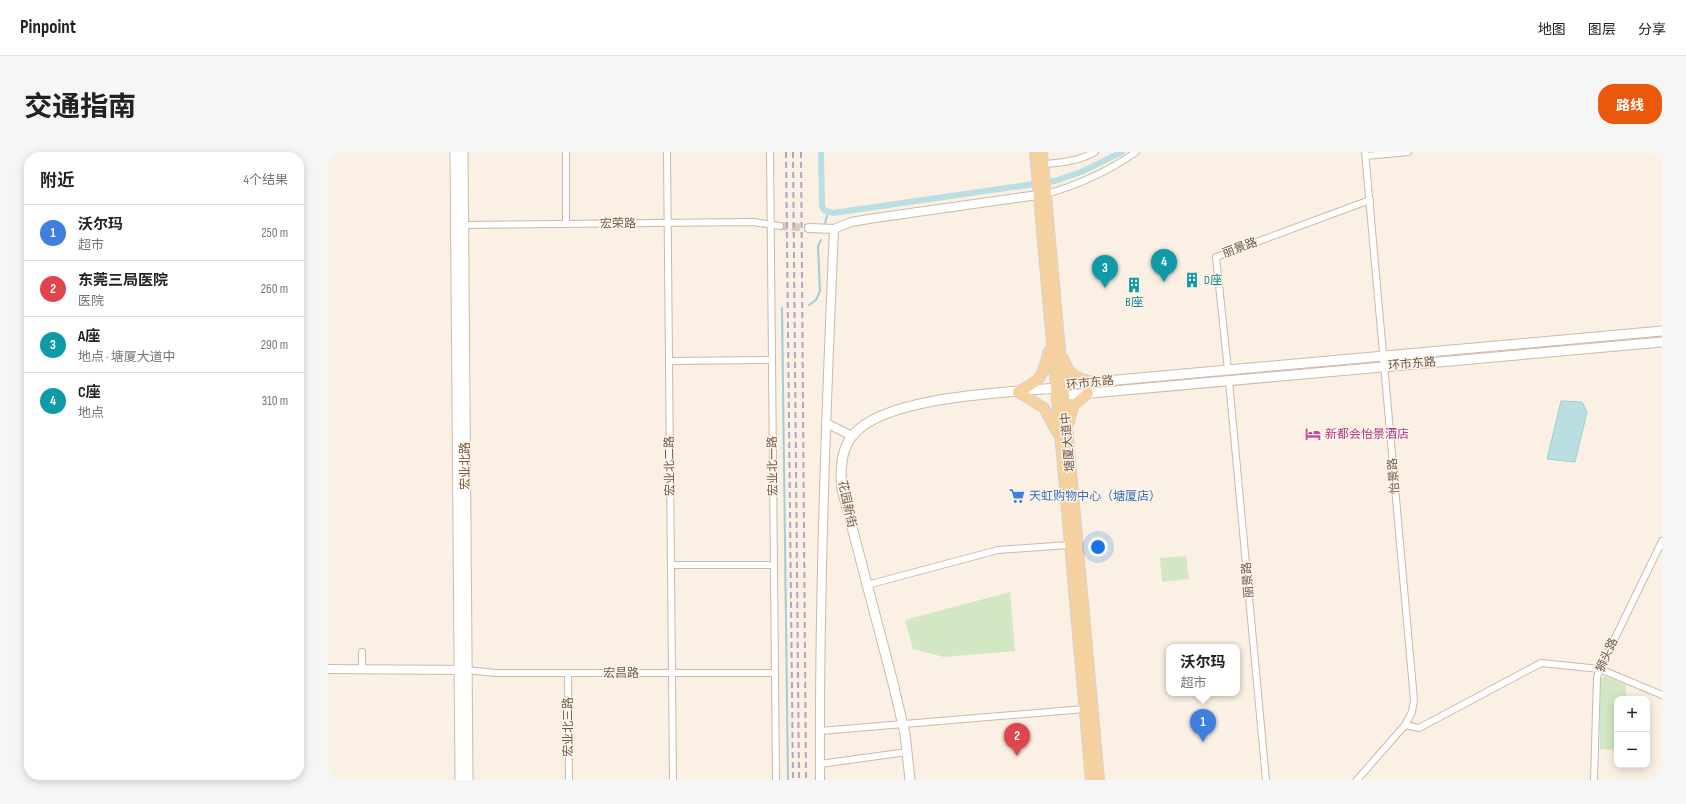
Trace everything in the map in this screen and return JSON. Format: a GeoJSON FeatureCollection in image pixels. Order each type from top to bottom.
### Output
{"type":"FeatureCollection","features":[{"type":"Feature","properties":{"kind":"main road","name":"宏业北路"},"geometry":{"type":"LineString","coordinates":[[455,152],[459,226],[463,670],[460,780]]}},
{"type":"Feature","properties":{"kind":"main road","name":"宏业北路"},"geometry":{"type":"LineString","coordinates":[[459,226],[463,152]]}},
{"type":"Feature","properties":{"kind":"main road","name":"塘厦大道中"},"geometry":{"type":"LineString","coordinates":[[1035,152],[1041,168]]}},
{"type":"Feature","properties":{"kind":"main road","name":"塘厦大道中"},"geometry":{"type":"LineString","coordinates":[[1042,152],[1042,192],[1059,387],[1070,545],[1091,780]]}},
{"type":"Feature","properties":{"kind":"main road","name":"环市东路"},"geometry":{"type":"LineString","coordinates":[[1059,387],[1093,382],[1662,331]]}},
{"type":"Feature","properties":{"kind":"main road","name":"环市东路"},"geometry":{"type":"LineString","coordinates":[[1063,396],[1662,342]]}},
{"type":"Feature","properties":{"kind":"main road"},"geometry":{"type":"LineString","coordinates":[[1055,343],[1070,372],[1079,379],[1093,382]]}},
{"type":"Feature","properties":{"kind":"main road"},"geometry":{"type":"LineString","coordinates":[[1055,343],[1042,375],[1036,382],[1018,392],[1044,408],[1063,438]]}},
{"type":"Feature","properties":{"kind":"main road","name":"塘厦大道中"},"geometry":{"type":"LineString","coordinates":[[1059,387],[1063,396],[1063,438],[1099,780]]}},
{"type":"Feature","properties":{"kind":"main road","name":"花园新街"},"geometry":{"type":"LineString","coordinates":[[910,780],[907,752],[893,683],[842,489],[840,472],[843,456],[852,436],[862,426],[885,414],[929,401],[1059,387]]}},
{"type":"Feature","properties":{"kind":"main road"},"geometry":{"type":"LineString","coordinates":[[1063,438],[1073,406],[1088,393]]}},
{"type":"Feature","properties":{"kind":"main road","name":"宏业北路"},"geometry":{"type":"LineString","coordinates":[[463,670],[468,780]]}},
{"type":"Feature","properties":{"kind":"street"},"geometry":{"type":"LineString","coordinates":[[566,152],[566,224]]}},
{"type":"Feature","properties":{"kind":"street","name":"宏业北二路"},"geometry":{"type":"LineString","coordinates":[[667,152],[673,780]]}},
{"type":"Feature","properties":{"kind":"street","name":"宏业北一路"},"geometry":{"type":"LineString","coordinates":[[770,152],[776,780]]}},
{"type":"Feature","properties":{"kind":"street"},"geometry":{"type":"LineString","coordinates":[[1041,168],[1084,158],[1095,152]]}},
{"type":"Feature","properties":{"kind":"street"},"geometry":{"type":"LineString","coordinates":[[809,228],[834,229],[851,222],[1042,192],[1076,184],[1106,171],[1136,152]]}},
{"type":"Feature","properties":{"kind":"street"},"geometry":{"type":"LineString","coordinates":[[1366,154],[1408,152]]}},
{"type":"Feature","properties":{"kind":"street","name":"怡景路"},"geometry":{"type":"LineString","coordinates":[[1357,780],[1406,725],[1412,712],[1414,700],[1366,154]]}},
{"type":"Feature","properties":{"kind":"street","name":"丽景路"},"geometry":{"type":"LineString","coordinates":[[1228,370],[1216,257],[1370,200]]}},
{"type":"Feature","properties":{"kind":"street","name":"宏荣路"},"geometry":{"type":"LineString","coordinates":[[459,226],[753,222],[780,226]]}},
{"type":"Feature","properties":{"kind":"street"},"geometry":{"type":"LineString","coordinates":[[820,780],[826,423],[834,229]]}},
{"type":"Feature","properties":{"kind":"street"},"geometry":{"type":"LineString","coordinates":[[669,361],[772,360]]}},
{"type":"Feature","properties":{"kind":"street","name":"丽景路"},"geometry":{"type":"LineString","coordinates":[[1229,381],[1266,780]]}},
{"type":"Feature","properties":{"kind":"street"},"geometry":{"type":"LineString","coordinates":[[826,423],[852,436]]}},
{"type":"Feature","properties":{"kind":"street","name":"狮头路"},"geometry":{"type":"LineString","coordinates":[[1594,780],[1597,677],[1662,541]]}},
{"type":"Feature","properties":{"kind":"street"},"geometry":{"type":"LineString","coordinates":[[867,585],[998,550],[1070,545]]}},
{"type":"Feature","properties":{"kind":"street"},"geometry":{"type":"LineString","coordinates":[[671,565],[774,565]]}},
{"type":"Feature","properties":{"kind":"street"},"geometry":{"type":"LineString","coordinates":[[362,652],[362,669]]}},
{"type":"Feature","properties":{"kind":"street"},"geometry":{"type":"LineString","coordinates":[[1406,725],[1419,728],[1541,663],[1600,669],[1662,695]]}},
{"type":"Feature","properties":{"kind":"street"},"geometry":{"type":"LineString","coordinates":[[328,669],[463,670]]}},
{"type":"Feature","properties":{"kind":"street","name":"宏昌路"},"geometry":{"type":"LineString","coordinates":[[463,670],[495,673],[775,673]]}},
{"type":"Feature","properties":{"kind":"street","name":"宏业北三路"},"geometry":{"type":"LineString","coordinates":[[568,673],[569,780]]}},
{"type":"Feature","properties":{"kind":"street"},"geometry":{"type":"LineString","coordinates":[[820,731],[1084,709]]}},
{"type":"Feature","properties":{"kind":"street"},"geometry":{"type":"LineString","coordinates":[[820,764],[907,752]]}},
{"type":"Feature","properties":{"kind":"green space"},"geometry":{"type":"Polygon","coordinates":[[[1186,556],[1189,579],[1162,582],[1160,558],[1186,556]]]}},
{"type":"Feature","properties":{"kind":"green space"},"geometry":{"type":"Polygon","coordinates":[[[1010,592],[1015,651],[944,657],[913,649],[905,620],[1010,592]]]}},
{"type":"Feature","properties":{"kind":"green space"},"geometry":{"type":"Polygon","coordinates":[[[1605,676],[1626,685],[1626,696],[1614,696],[1614,750],[1600,749],[1600,680],[1605,676]]]}},
{"type":"Feature","properties":{"kind":"water"},"geometry":{"type":"Polygon","coordinates":[[[1561,401],[1582,402],[1587,412],[1575,462],[1547,459],[1561,401]]]}},
{"type":"Feature","properties":{"kind":"waterway"},"geometry":{"type":"LineString","coordinates":[[821,152],[822,206],[824,210],[833,213],[1055,181],[1081,172],[1122,152]]}},
{"type":"Feature","properties":{"kind":"waterway"},"geometry":{"type":"LineString","coordinates":[[825,223],[828,212]]}},
{"type":"Feature","properties":{"kind":"waterway"},"geometry":{"type":"LineString","coordinates":[[809,305],[816,300],[820,291],[818,246],[821,240]]}},
{"type":"Feature","properties":{"kind":"waterway"},"geometry":{"type":"LineString","coordinates":[[782,308],[788,780]]}},
{"type":"Feature","properties":{"kind":"tunnel"},"geometry":{"type":"LineString","coordinates":[[780,226],[809,228]]}},
{"type":"Feature","properties":{"kind":"railway"},"geometry":{"type":"LineString","coordinates":[[786,152],[793,780]]}},
{"type":"Feature","properties":{"kind":"railway"},"geometry":{"type":"LineString","coordinates":[[793,152],[799,780]]}},
{"type":"Feature","properties":{"kind":"railway"},"geometry":{"type":"LineString","coordinates":[[801,152],[806,780]]}},
{"type":"Feature","properties":{"kind":"place","name":"D座"},"geometry":{"type":"Point","coordinates":[1192,280]}},
{"type":"Feature","properties":{"kind":"place","name":"C座"},"geometry":{"type":"Point","coordinates":[1164,282]}},
{"type":"Feature","properties":{"kind":"place","name":"B座"},"geometry":{"type":"Point","coordinates":[1134,285]}},
{"type":"Feature","properties":{"kind":"place","name":"A座"},"geometry":{"type":"Point","coordinates":[1105,288]}},
{"type":"Feature","properties":{"kind":"place","name":"新都会怡景酒店"},"geometry":{"type":"Point","coordinates":[1313,434]}},
{"type":"Feature","properties":{"kind":"place","name":"天虹购物中心（塘厦店）"},"geometry":{"type":"Point","coordinates":[1017,496]}},
{"type":"Feature","properties":{"kind":"place","name":"沃尔玛"},"geometry":{"type":"Point","coordinates":[1203,742]}},
{"type":"Feature","properties":{"kind":"place","name":"东莞三局医院"},"geometry":{"type":"Point","coordinates":[1017,756]}}]}
